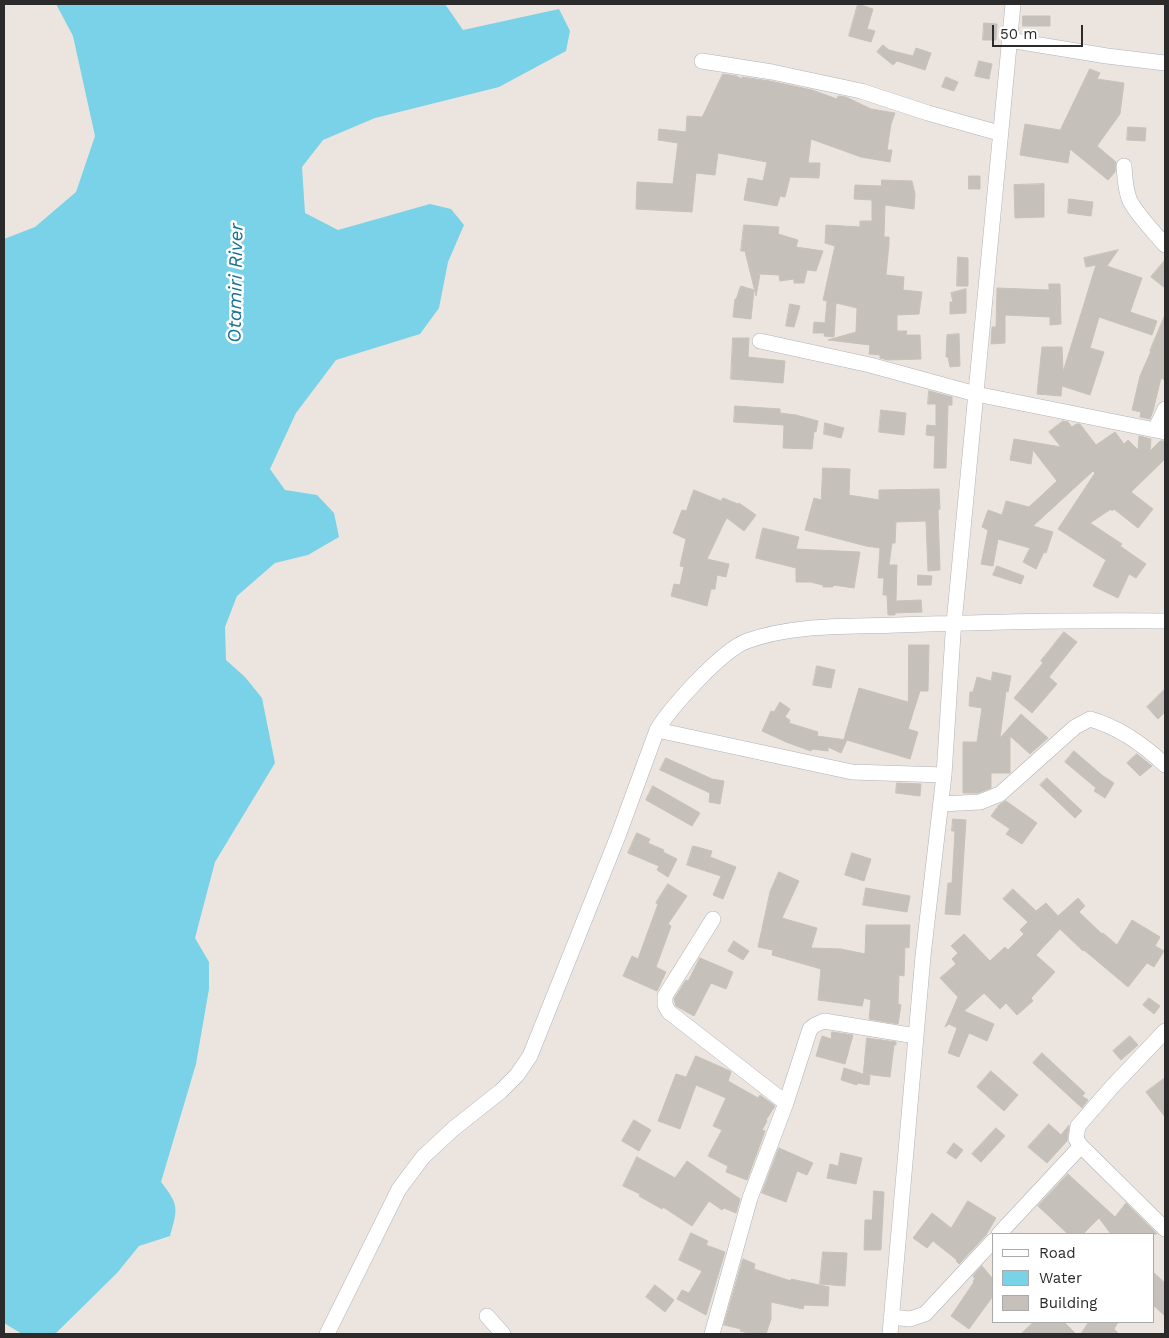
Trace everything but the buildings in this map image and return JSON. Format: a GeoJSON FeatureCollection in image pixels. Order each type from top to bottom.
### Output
{"type":"FeatureCollection","features":[{"type":"Feature","properties":{"kind":"street"},"geometry":{"type":"LineString","coordinates":[[890,1334],[923,956],[944,774],[954,624],[999,133],[1013,4]]}},
{"type":"Feature","properties":{"kind":"street"},"geometry":{"type":"LineString","coordinates":[[1009,40],[1107,56],[1165,62]]}},
{"type":"Feature","properties":{"kind":"street"},"geometry":{"type":"LineString","coordinates":[[702,61],[772,72],[861,90],[928,113],[999,133]]}},
{"type":"Feature","properties":{"kind":"street"},"geometry":{"type":"LineString","coordinates":[[1124,166],[1126,187],[1130,201],[1165,244]]}},
{"type":"Feature","properties":{"kind":"street"},"geometry":{"type":"LineString","coordinates":[[760,341],[870,364],[976,394],[1160,431],[1165,409]]}},
{"type":"Feature","properties":{"kind":"street"},"geometry":{"type":"LineString","coordinates":[[327,1334],[398,1189],[423,1157],[454,1128],[501,1091],[517,1075],[530,1056],[618,836],[656,730],[684,695],[727,653],[745,642],[781,631],[954,624],[1165,621]]}},
{"type":"Feature","properties":{"kind":"street"},"geometry":{"type":"LineString","coordinates":[[941,804],[980,802],[1000,794],[1075,727],[1090,719],[1106,723],[1150,751],[1165,765]]}},
{"type":"Feature","properties":{"kind":"street"},"geometry":{"type":"LineString","coordinates":[[656,730],[852,772],[944,774]]}},
{"type":"Feature","properties":{"kind":"street"},"geometry":{"type":"LineString","coordinates":[[713,919],[665,996],[665,1005],[669,1012],[786,1102]]}},
{"type":"Feature","properties":{"kind":"street"},"geometry":{"type":"LineString","coordinates":[[712,1334],[750,1198],[786,1102],[810,1029],[815,1024],[824,1021],[916,1036]]}},
{"type":"Feature","properties":{"kind":"street"},"geometry":{"type":"LineString","coordinates":[[1165,1030],[1078,1126],[1076,1139],[1165,1229]]}},
{"type":"Feature","properties":{"kind":"street"},"geometry":{"type":"LineString","coordinates":[[1000,1233],[1081,1146]]}},
{"type":"Feature","properties":{"kind":"street"},"geometry":{"type":"LineString","coordinates":[[892,1317],[910,1320],[925,1314],[992,1242]]}},
{"type":"Feature","properties":{"kind":"street"},"geometry":{"type":"LineString","coordinates":[[487,1316],[503,1334]]}},
{"type":"Feature","properties":{"kind":"water","name":"Otamiri River"},"geometry":{"type":"Polygon","coordinates":[[[56,4],[445,4],[463,30],[559,9],[570,31],[566,51],[499,87],[375,118],[323,140],[302,167],[305,213],[338,230],[430,204],[451,209],[464,225],[448,262],[439,308],[420,334],[336,360],[296,413],[270,469],[285,490],[317,495],[334,513],[339,537],[308,555],[275,563],[237,596],[225,627],[226,660],[245,677],[262,698],[275,763],[215,862],[195,938],[209,962],[209,989],[196,1064],[161,1182],[171,1196],[175,1207],[170,1236],[139,1246],[117,1273],[55,1334],[22,1334],[4,1323],[4,239],[35,227],[76,192],[95,136],[73,36],[56,4]]]}}]}
